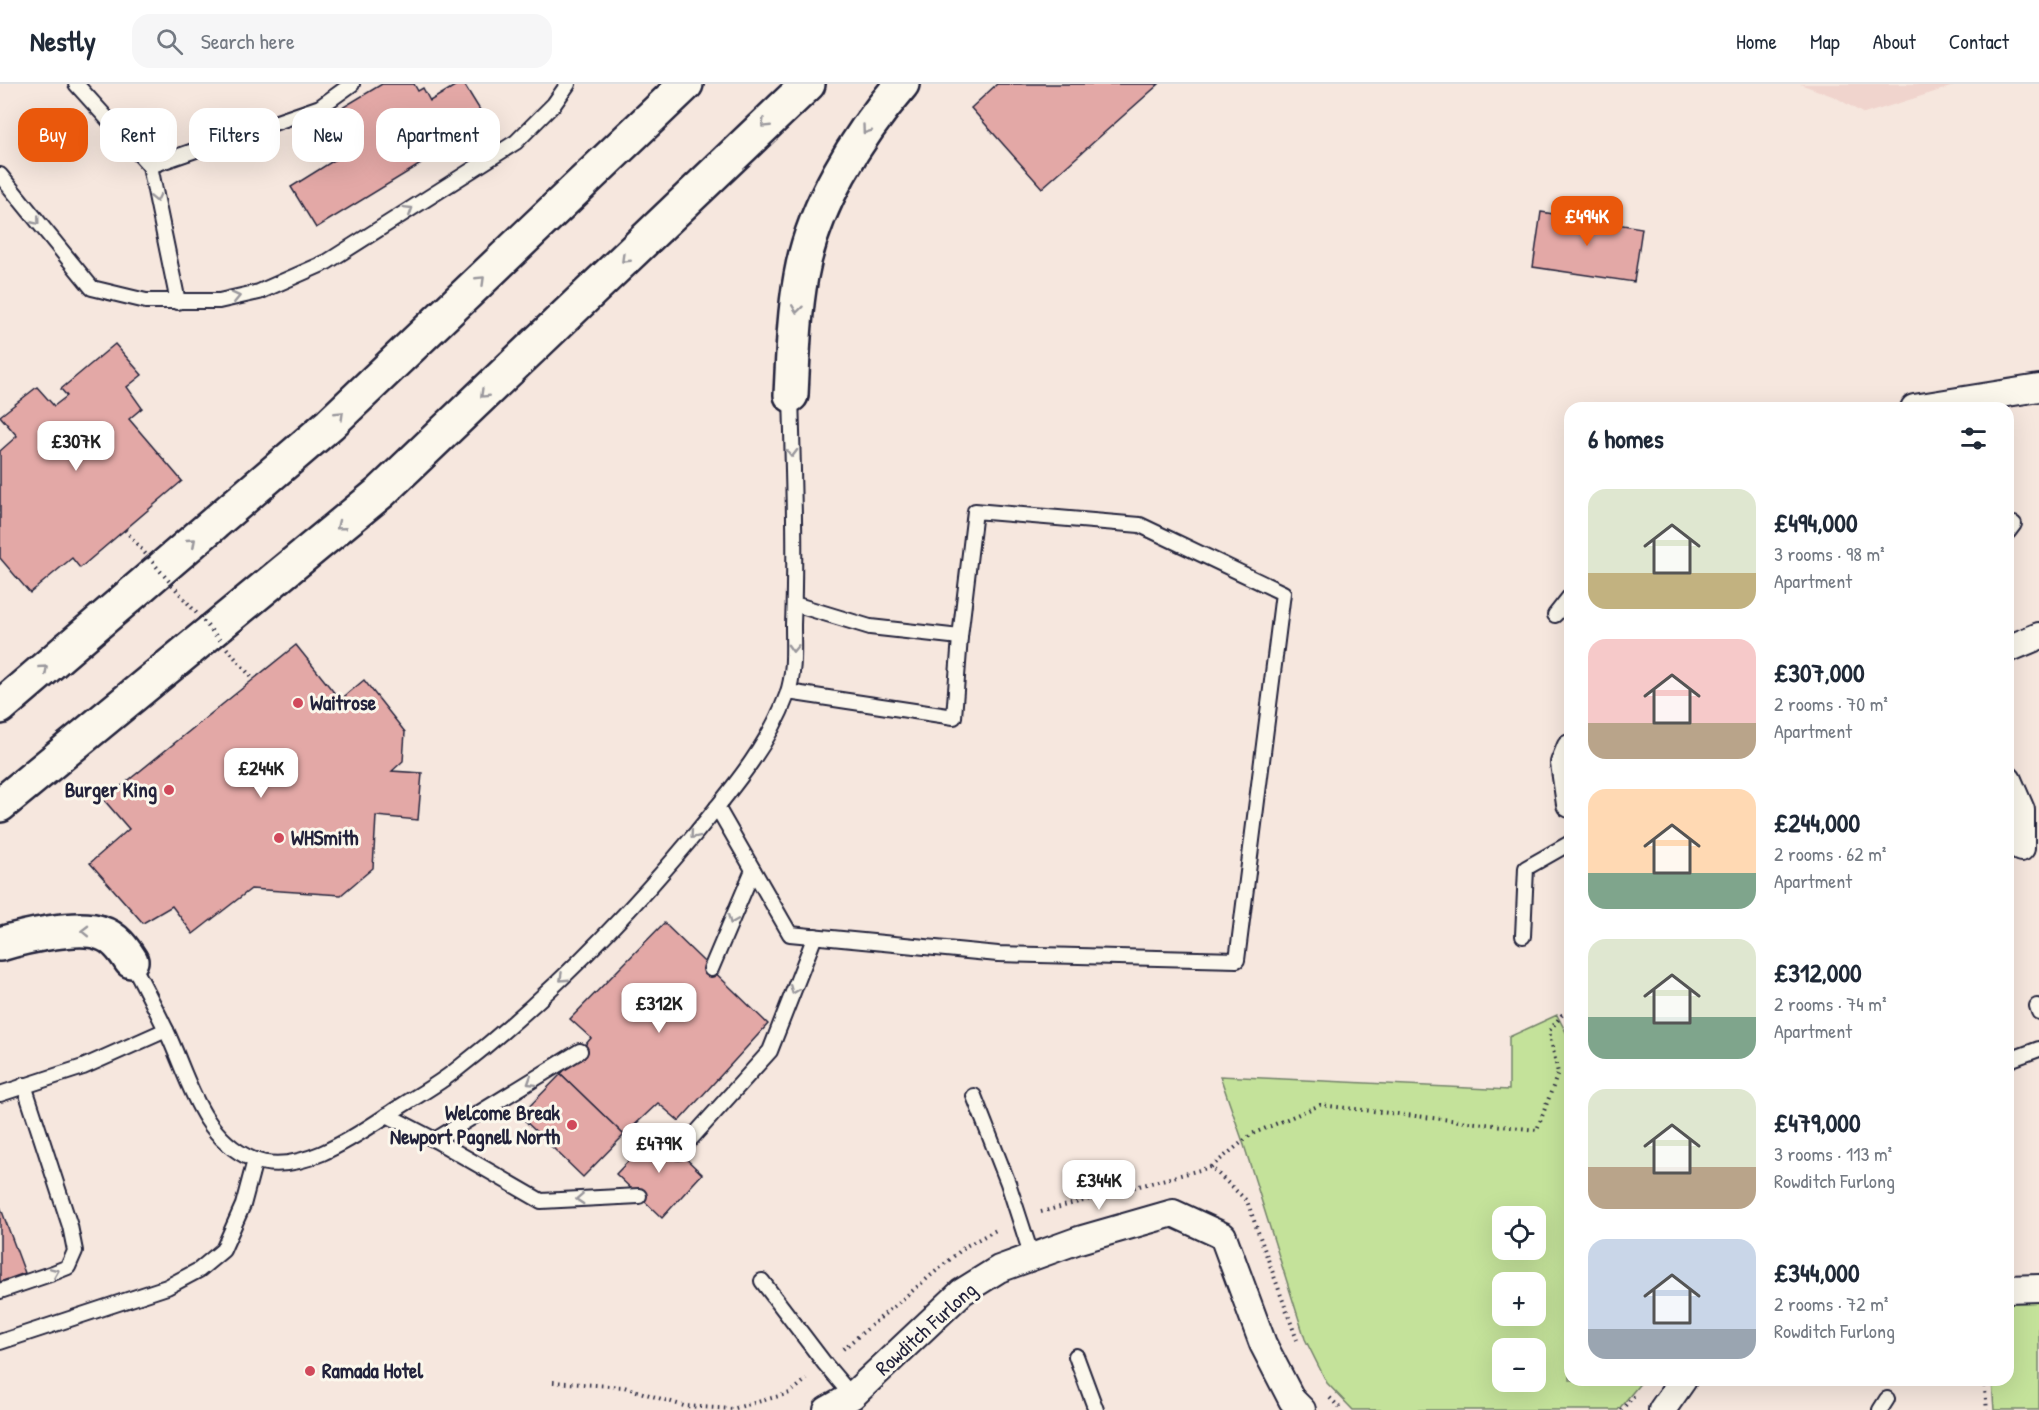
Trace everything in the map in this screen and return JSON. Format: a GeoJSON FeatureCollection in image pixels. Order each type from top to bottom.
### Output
{"type":"FeatureCollection","features":[{"type":"Feature","properties":{"kind":"highway"},"geometry":{"type":"LineString","coordinates":[[0,707],[330,424],[686,84]]}},
{"type":"Feature","properties":{"kind":"highway"},"geometry":{"type":"LineString","coordinates":[[0,805],[381,492],[808,84]]}},
{"type":"Feature","properties":{"kind":"highway"},"geometry":{"type":"LineString","coordinates":[[791,395],[795,316],[801,276],[816,226],[853,148],[902,84]]}},
{"type":"Feature","properties":{"kind":"highway"},"geometry":{"type":"LineString","coordinates":[[0,944],[19,938],[65,931],[92,931],[102,933],[114,940],[131,962]]}},
{"type":"Feature","properties":{"kind":"street"},"geometry":{"type":"LineString","coordinates":[[1952,402],[2039,388]]}},
{"type":"Feature","properties":{"kind":"street"},"geometry":{"type":"LineString","coordinates":[[2014,646],[2039,636]]}},
{"type":"Feature","properties":{"kind":"street"},"geometry":{"type":"LineString","coordinates":[[2014,794],[2021,810],[2023,847]]}},
{"type":"Feature","properties":{"kind":"street","name":"Rowditch Furlong"},"geometry":{"type":"LineString","coordinates":[[827,1410],[852,1396],[962,1292],[999,1269],[1080,1240],[1173,1213],[1223,1236],[1263,1344],[1292,1400],[1302,1410]]}},
{"type":"Feature","properties":{"kind":"street"},"geometry":{"type":"LineString","coordinates":[[2014,1289],[2039,1288]]}},
{"type":"Feature","properties":{"kind":"street"},"geometry":{"type":"LineString","coordinates":[[1662,1410],[1679,1386]]}},
{"type":"Feature","properties":{"kind":"lane"},"geometry":{"type":"LineString","coordinates":[[76,84],[150,166],[178,302]]}},
{"type":"Feature","properties":{"kind":"lane"},"geometry":{"type":"LineString","coordinates":[[150,166],[320,106],[352,84]]}},
{"type":"Feature","properties":{"kind":"lane"},"geometry":{"type":"LineString","coordinates":[[0,175],[92,288],[146,301],[219,301],[259,292],[327,262],[516,142],[554,104],[568,84]]}},
{"type":"Feature","properties":{"kind":"lane"},"geometry":{"type":"LineString","coordinates":[[131,962],[166,1030],[201,1112],[214,1130],[229,1144],[241,1154],[255,1160],[268,1164],[308,1158],[354,1137],[457,1070],[565,977],[658,879],[747,769],[771,732],[789,692],[792,674],[794,604],[791,395]]}},
{"type":"Feature","properties":{"kind":"lane"},"geometry":{"type":"LineString","coordinates":[[717,807],[790,934],[998,954],[1237,960],[1283,593],[1140,525],[975,511],[960,637],[954,717],[789,692]]}},
{"type":"Feature","properties":{"kind":"lane"},"geometry":{"type":"LineString","coordinates":[[794,604],[870,627],[960,637]]}},
{"type":"Feature","properties":{"kind":"lane"},"geometry":{"type":"LineString","coordinates":[[1555,615],[1564,604]]}},
{"type":"Feature","properties":{"kind":"lane"},"geometry":{"type":"LineString","coordinates":[[1524,936],[1526,868],[1564,846]]}},
{"type":"Feature","properties":{"kind":"lane"},"geometry":{"type":"LineString","coordinates":[[711,969],[753,870]]}},
{"type":"Feature","properties":{"kind":"lane"},"geometry":{"type":"LineString","coordinates":[[679,1152],[770,1051],[815,936]]}},
{"type":"Feature","properties":{"kind":"lane"},"geometry":{"type":"LineString","coordinates":[[0,1094],[82,1067],[166,1030]]}},
{"type":"Feature","properties":{"kind":"lane"},"geometry":{"type":"LineString","coordinates":[[2014,1058],[2039,1049]]}},
{"type":"Feature","properties":{"kind":"lane"},"geometry":{"type":"LineString","coordinates":[[435,1140],[580,1051]]}},
{"type":"Feature","properties":{"kind":"lane"},"geometry":{"type":"LineString","coordinates":[[0,1291],[68,1266],[75,1251],[70,1226],[24,1085]]}},
{"type":"Feature","properties":{"kind":"lane"},"geometry":{"type":"LineString","coordinates":[[974,1096],[1008,1183],[1032,1257]]}},
{"type":"Feature","properties":{"kind":"lane"},"geometry":{"type":"LineString","coordinates":[[387,1115],[541,1201],[639,1196]]}},
{"type":"Feature","properties":{"kind":"lane"},"geometry":{"type":"LineString","coordinates":[[0,1342],[167,1287],[198,1270],[223,1250],[243,1205],[255,1160]]}},
{"type":"Feature","properties":{"kind":"lane"},"geometry":{"type":"LineString","coordinates":[[762,1281],[852,1396]]}},
{"type":"Feature","properties":{"kind":"lane"},"geometry":{"type":"LineString","coordinates":[[1076,1356],[1096,1410]]}},
{"type":"Feature","properties":{"kind":"path"},"geometry":{"type":"LineString","coordinates":[[125,530],[254,680]]}},
{"type":"Feature","properties":{"kind":"path"},"geometry":{"type":"LineString","coordinates":[[1210,1167],[1252,1134],[1320,1105],[1537,1130],[1558,1073],[1550,1031],[1564,1015]]}},
{"type":"Feature","properties":{"kind":"path"},"geometry":{"type":"LineString","coordinates":[[1985,1386],[1988,1410]]}},
{"type":"Feature","properties":{"kind":"shaded area"},"geometry":{"type":"Polygon","coordinates":[[[1800,84],[1960,84],[1864,114],[1835,97],[1800,84]]]}},
{"type":"Feature","properties":{"kind":"green space"},"geometry":{"type":"Polygon","coordinates":[[[1557,1015],[1564,1028],[1564,1386],[1638,1386],[1618,1410],[1353,1410],[1327,1383],[1305,1339],[1220,1076],[1509,1090],[1509,1037],[1557,1015]]]}},
{"type":"Feature","properties":{"kind":"green space"},"geometry":{"type":"Polygon","coordinates":[[[2039,1299],[2039,1410],[1994,1410],[1992,1386],[2014,1386],[2014,1302],[2039,1299]]]}},
{"type":"Feature","properties":{"kind":"building"},"geometry":{"type":"Polygon","coordinates":[[[382,84],[414,84],[418,91],[423,88],[430,101],[458,84],[464,84],[479,108],[376,108],[376,162],[424,162],[316,228],[291,187],[331,162],[364,162],[364,108],[342,108],[382,84]]]}},
{"type":"Feature","properties":{"kind":"building"},"geometry":{"type":"Polygon","coordinates":[[[997,84],[1159,84],[1042,188],[971,108],[997,84]]]}},
{"type":"Feature","properties":{"kind":"building"},"geometry":{"type":"Polygon","coordinates":[[[1541,212],[1642,228],[1634,282],[1533,267],[1541,212]]]}},
{"type":"Feature","properties":{"kind":"building"},"geometry":{"type":"Polygon","coordinates":[[[115,344],[142,375],[127,387],[142,408],[129,419],[182,481],[80,568],[72,558],[30,593],[0,558],[0,451],[17,436],[0,416],[37,387],[54,406],[67,396],[61,389],[115,344]]]}},
{"type":"Feature","properties":{"kind":"building"},"geometry":{"type":"Polygon","coordinates":[[[296,645],[340,700],[364,680],[405,732],[403,761],[392,771],[422,773],[418,820],[376,816],[373,868],[341,895],[251,889],[193,934],[172,906],[143,923],[90,863],[129,829],[104,800],[296,645]]]}},
{"type":"Feature","properties":{"kind":"building"},"geometry":{"type":"Polygon","coordinates":[[[664,923],[768,1024],[679,1121],[658,1103],[624,1135],[561,1074],[591,1038],[570,1019],[664,923]]]}},
{"type":"Feature","properties":{"kind":"building","name":"Welcome Break Newport Pagnell North"},"geometry":{"type":"Polygon","coordinates":[[[561,1074],[624,1135],[583,1177],[520,1116],[561,1074]]]}},
{"type":"Feature","properties":{"kind":"building"},"geometry":{"type":"Polygon","coordinates":[[[657,1131],[702,1174],[662,1218],[616,1174],[657,1131]]]}},
{"type":"Feature","properties":{"kind":"building"},"geometry":{"type":"Polygon","coordinates":[[[0,1206],[25,1273],[0,1282],[0,1206]]]}},
{"type":"Feature","properties":{"kind":"place","name":"Waitrose"},"geometry":{"type":"Point","coordinates":[298,703]}},
{"type":"Feature","properties":{"kind":"place","name":"Burger King"},"geometry":{"type":"Point","coordinates":[169,790]}},
{"type":"Feature","properties":{"kind":"place","name":"WHSmith"},"geometry":{"type":"Point","coordinates":[279,838]}},
{"type":"Feature","properties":{"kind":"place","name":"Welcome Break Newport Pagnell North"},"geometry":{"type":"Point","coordinates":[572,1125]}},
{"type":"Feature","properties":{"kind":"place","name":"Ramada Hotel"},"geometry":{"type":"Point","coordinates":[310,1371]}}]}
